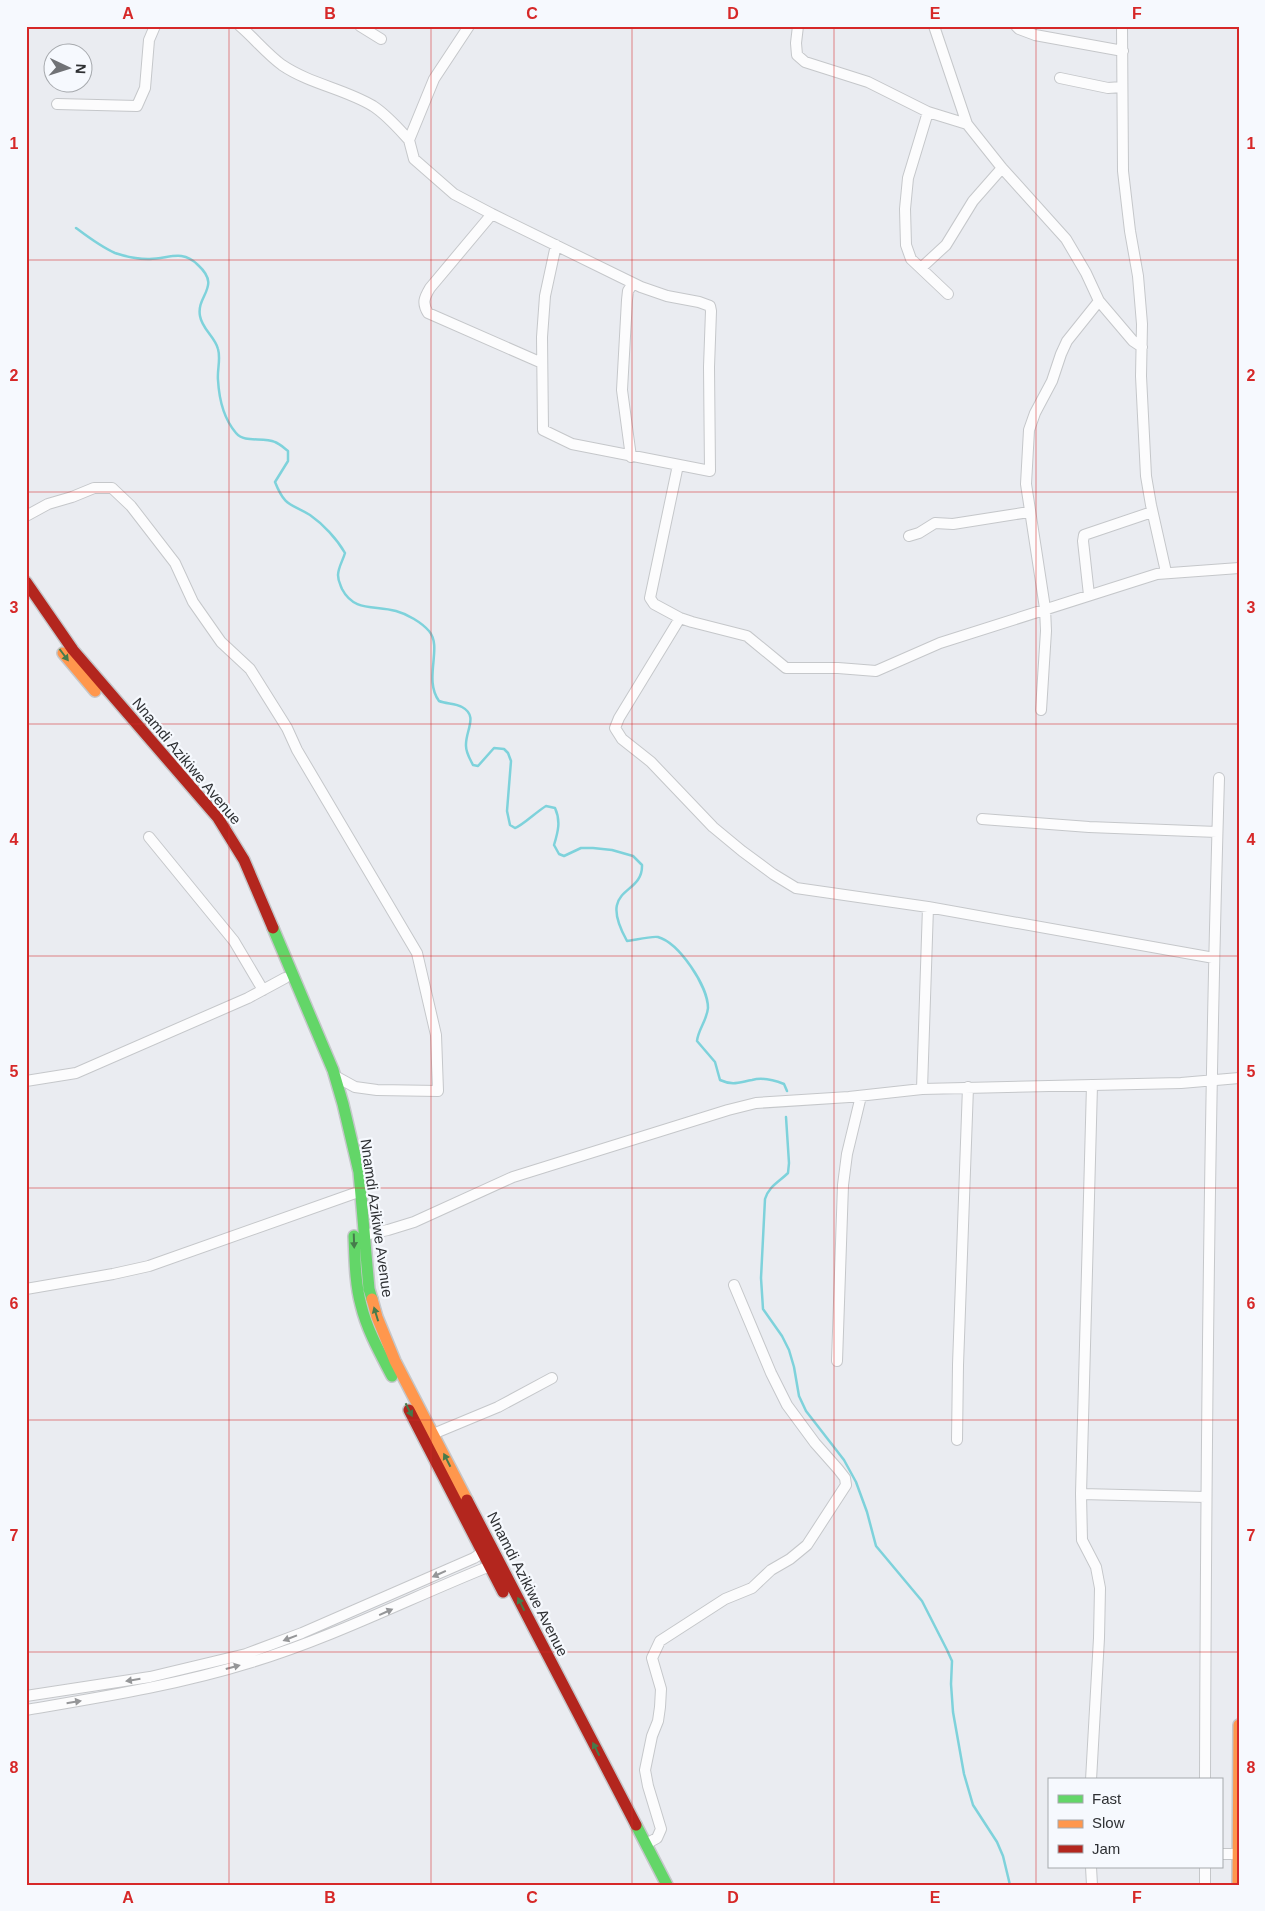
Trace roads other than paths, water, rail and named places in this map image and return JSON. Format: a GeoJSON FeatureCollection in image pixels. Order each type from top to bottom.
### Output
{"type":"FeatureCollection","features":[{"type":"Feature","properties":{"kind":"main road","name":"Nnamdi Azikiwe Avenue"},"geometry":{"type":"LineString","coordinates":[[26,582],[73,650],[201,797],[228,833],[254,882],[335,1076],[351,1134],[356,1192],[355,1266],[364,1314],[381,1355],[656,1885]]}},
{"type":"Feature","properties":{"kind":"main road","name":"Nnamdi Azikiwe Avenue"},"geometry":{"type":"LineString","coordinates":[[26,601],[75,669],[184,791],[221,838],[245,882],[333,1097],[356,1192],[364,1235],[369,1289],[377,1317],[395,1361],[667,1885]]}},
{"type":"Feature","properties":{"kind":"main road"},"geometry":{"type":"LineString","coordinates":[[1238,1885],[1239,1726]]}},
{"type":"Feature","properties":{"kind":"street"},"geometry":{"type":"LineString","coordinates":[[57,104],[137,106],[145,88],[149,40],[155,26]]}},
{"type":"Feature","properties":{"kind":"street"},"geometry":{"type":"LineString","coordinates":[[240,26],[282,65],[373,106],[388,118],[409,140],[414,158],[454,194],[492,214],[556,244],[633,283],[667,296],[708,305],[711,311],[709,386],[710,471],[572,444],[543,430],[542,363],[545,296],[556,244]]}},
{"type":"Feature","properties":{"kind":"street"},"geometry":{"type":"LineString","coordinates":[[360,26],[381,39]]}},
{"type":"Feature","properties":{"kind":"street"},"geometry":{"type":"LineString","coordinates":[[409,140],[434,79],[469,26]]}},
{"type":"Feature","properties":{"kind":"street"},"geometry":{"type":"LineString","coordinates":[[798,26],[796,43],[798,55],[805,62],[868,82],[928,112],[967,124]]}},
{"type":"Feature","properties":{"kind":"street"},"geometry":{"type":"LineString","coordinates":[[934,26],[967,124],[1002,168],[1066,238],[1099,301],[1133,341],[1142,347]]}},
{"type":"Feature","properties":{"kind":"street"},"geometry":{"type":"LineString","coordinates":[[1016,26],[1019,29],[1035,34],[1122,51]]}},
{"type":"Feature","properties":{"kind":"street"},"geometry":{"type":"LineString","coordinates":[[1122,26],[1125,193],[1140,295],[1141,376],[1146,476],[1166,572]]}},
{"type":"Feature","properties":{"kind":"street"},"geometry":{"type":"LineString","coordinates":[[1060,78],[1108,88],[1122,87]]}},
{"type":"Feature","properties":{"kind":"street"},"geometry":{"type":"LineString","coordinates":[[928,112],[908,178],[905,210],[906,245],[911,259],[948,294]]}},
{"type":"Feature","properties":{"kind":"street"},"geometry":{"type":"LineString","coordinates":[[921,268],[946,245],[974,201],[1002,168]]}},
{"type":"Feature","properties":{"kind":"street"},"geometry":{"type":"LineString","coordinates":[[492,214],[430,288],[424,297],[423,306],[428,313],[542,363]]}},
{"type":"Feature","properties":{"kind":"street"},"geometry":{"type":"LineString","coordinates":[[631,456],[622,390],[626,300],[628,291],[633,283]]}},
{"type":"Feature","properties":{"kind":"street"},"geometry":{"type":"LineString","coordinates":[[1041,710],[1045,660],[1045,608],[1026,484],[1028,430],[1052,381],[1061,354],[1068,341],[1099,301]]}},
{"type":"Feature","properties":{"kind":"street"},"geometry":{"type":"LineString","coordinates":[[678,466],[650,598],[654,604],[680,618],[747,636],[786,668],[838,668],[876,671],[940,643],[1045,608],[1166,572],[1239,568]]}},
{"type":"Feature","properties":{"kind":"street"},"geometry":{"type":"LineString","coordinates":[[26,516],[48,504],[94,488],[112,488],[131,506],[175,563],[193,602],[221,642],[250,669],[287,728],[297,750],[417,952],[436,1035],[438,1091],[377,1090],[355,1087],[335,1076]]}},
{"type":"Feature","properties":{"kind":"street"},"geometry":{"type":"LineString","coordinates":[[909,536],[919,534],[935,522],[953,524],[1029,512]]}},
{"type":"Feature","properties":{"kind":"street"},"geometry":{"type":"LineString","coordinates":[[1089,595],[1084,535],[1152,512]]}},
{"type":"Feature","properties":{"kind":"street"},"geometry":{"type":"LineString","coordinates":[[680,618],[619,718],[615,728],[622,739],[651,762],[713,827],[742,851],[796,888],[928,907],[1214,958]]}},
{"type":"Feature","properties":{"kind":"street"},"geometry":{"type":"LineString","coordinates":[[1205,1778],[1206,1497],[1214,958],[1219,778]]}},
{"type":"Feature","properties":{"kind":"street"},"geometry":{"type":"LineString","coordinates":[[982,820],[1089,827],[1218,832]]}},
{"type":"Feature","properties":{"kind":"street"},"geometry":{"type":"LineString","coordinates":[[149,837],[234,941],[263,990]]}},
{"type":"Feature","properties":{"kind":"street"},"geometry":{"type":"LineString","coordinates":[[922,1089],[928,907]]}},
{"type":"Feature","properties":{"kind":"street"},"geometry":{"type":"LineString","coordinates":[[26,1081],[76,1073],[263,990],[285,978]]}},
{"type":"Feature","properties":{"kind":"street"},"geometry":{"type":"LineString","coordinates":[[364,1235],[414,1222],[513,1177],[728,1110],[766,1102],[861,1096],[922,1089],[1181,1083],[1239,1078]]}},
{"type":"Feature","properties":{"kind":"street"},"geometry":{"type":"LineString","coordinates":[[1091,1778],[1100,1588],[1096,1567],[1082,1540],[1081,1494],[1092,1085]]}},
{"type":"Feature","properties":{"kind":"street"},"geometry":{"type":"LineString","coordinates":[[957,1440],[968,1087]]}},
{"type":"Feature","properties":{"kind":"street"},"geometry":{"type":"LineString","coordinates":[[837,1361],[842,1185],[847,1154],[861,1096]]}},
{"type":"Feature","properties":{"kind":"street"},"geometry":{"type":"LineString","coordinates":[[26,1289],[149,1266],[356,1192]]}},
{"type":"Feature","properties":{"kind":"street"},"geometry":{"type":"LineString","coordinates":[[646,1844],[657,1838],[661,1829],[645,1770],[660,1707],[661,1689],[652,1658],[660,1641],[725,1600],[752,1588],[771,1570],[790,1559],[807,1545],[846,1485],[845,1478],[787,1405],[771,1373],[734,1285]]}},
{"type":"Feature","properties":{"kind":"street"},"geometry":{"type":"LineString","coordinates":[[433,1434],[498,1407],[552,1378]]}},
{"type":"Feature","properties":{"kind":"street"},"geometry":{"type":"LineString","coordinates":[[1081,1494],[1206,1497]]}},
{"type":"Feature","properties":{"kind":"street"},"geometry":{"type":"LineString","coordinates":[[26,1696],[150,1677],[246,1654],[302,1633],[409,1588],[483,1552]]}},
{"type":"Feature","properties":{"kind":"street"},"geometry":{"type":"LineString","coordinates":[[26,1710],[120,1694],[251,1662],[347,1628],[490,1566]]}},
{"type":"Feature","properties":{"kind":"street"},"geometry":{"type":"LineString","coordinates":[[1222,1854],[1238,1854]]}},
{"type":"Feature","properties":{"kind":"street"},"geometry":{"type":"LineString","coordinates":[[1091,1868],[1092,1885]]}},
{"type":"Feature","properties":{"kind":"street"},"geometry":{"type":"LineString","coordinates":[[1205,1868],[1205,1885]]}},
{"type":"Feature","properties":{"kind":"waterway"},"geometry":{"type":"LineString","coordinates":[[76,228],[115,253],[144,259],[174,256],[186,257],[198,265],[205,273],[208,285],[201,302],[200,316],[203,325],[218,349],[219,387],[225,415],[236,433],[240,436],[249,439],[270,440],[288,451],[288,461],[275,482],[285,500],[320,523],[342,548],[345,553],[338,577],[342,589],[352,601],[365,606],[388,609],[405,614],[429,631],[433,638],[434,646],[432,673],[435,692],[439,701],[460,706],[470,715],[466,746],[467,754],[473,765],[478,766],[494,748],[504,749],[508,753],[511,761],[507,811],[510,825],[515,828],[518,827],[546,806],[555,808],[558,831],[554,845],[559,854],[564,856],[581,848],[612,850],[633,856],[642,865],[636,882],[618,901],[616,910],[619,923],[627,941],[658,937],[675,948],[691,966],[703,988],[708,1008],[697,1041],[715,1062],[720,1080],[733,1083],[768,1079],[784,1084],[787,1091]]}},
{"type":"Feature","properties":{"kind":"waterway"},"geometry":{"type":"LineString","coordinates":[[786,1117],[788,1173],[772,1187],[765,1199],[761,1278],[763,1309],[782,1336],[789,1350],[799,1396],[806,1411],[844,1460],[856,1482],[867,1512],[876,1546],[922,1601],[952,1661],[953,1712],[964,1774],[973,1805],[997,1842],[1003,1856],[1010,1885]]}}]}
